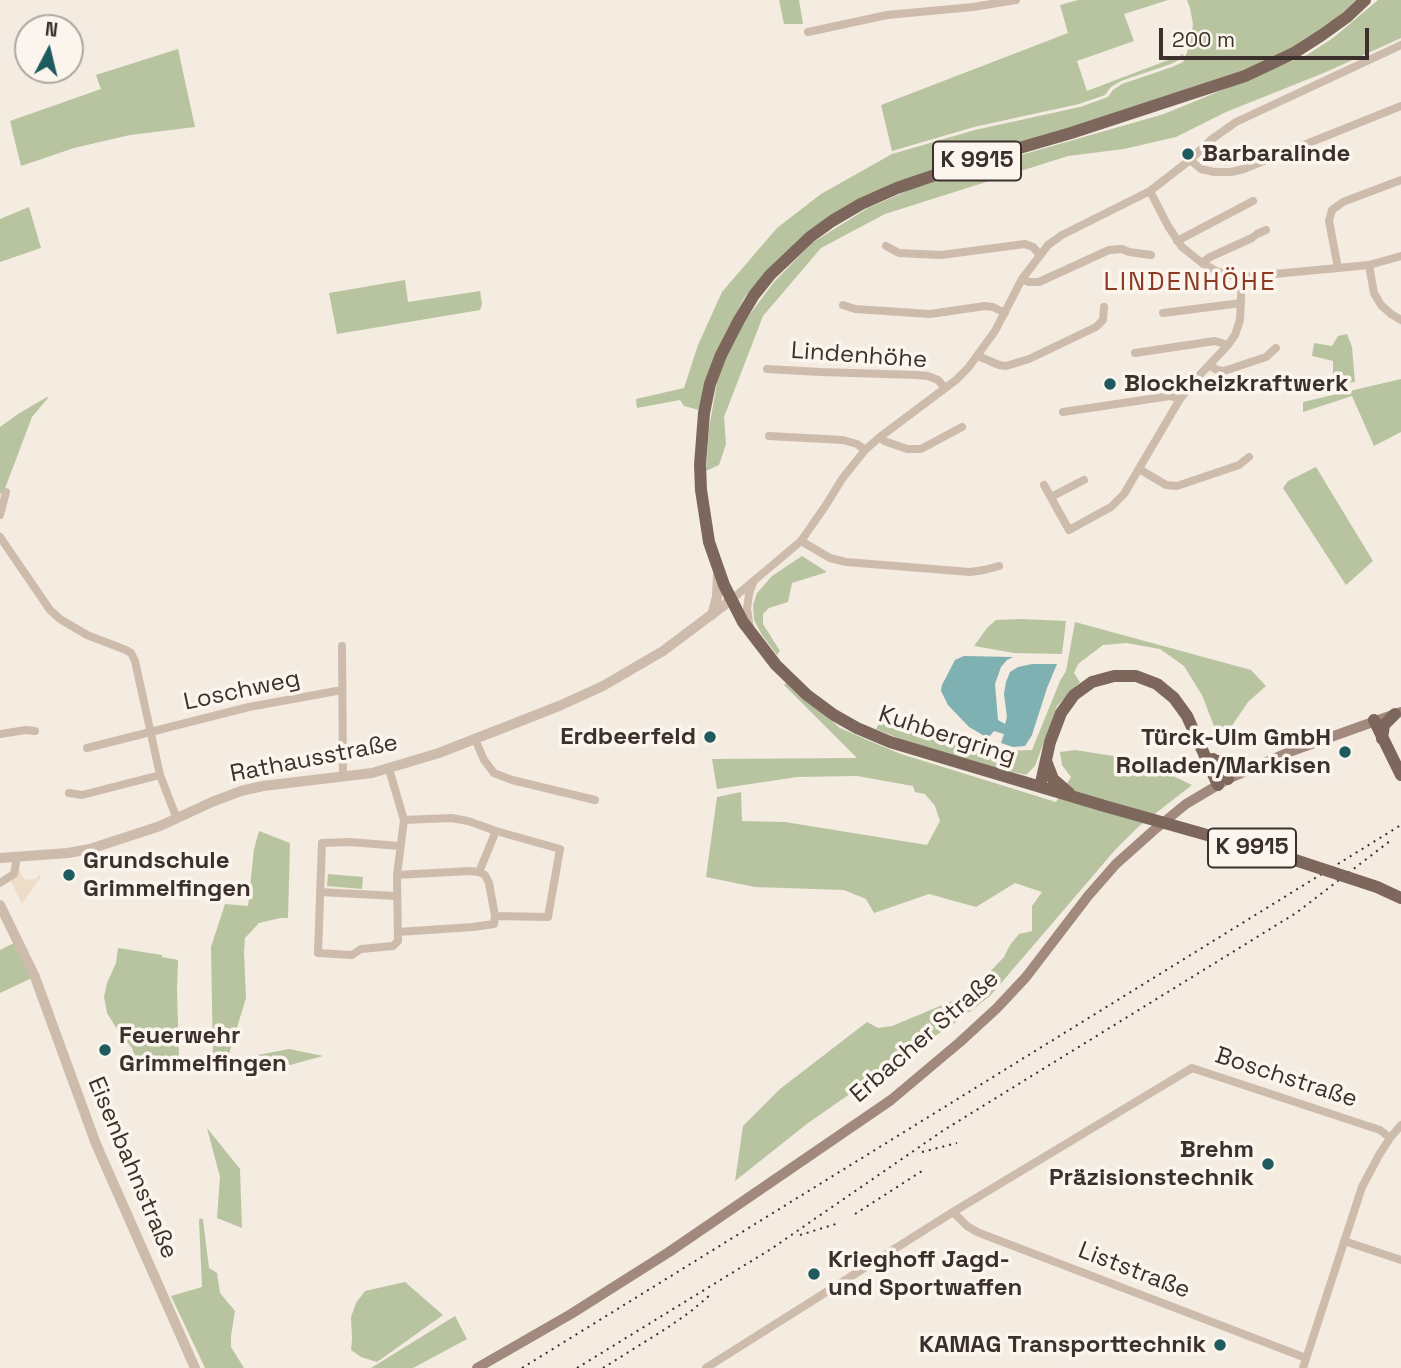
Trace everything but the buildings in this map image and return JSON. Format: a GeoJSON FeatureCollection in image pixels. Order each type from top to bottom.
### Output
{"type":"FeatureCollection","features":[{"type":"Feature","properties":{"kind":"main road","name":"Kuhbergring"},"geometry":{"type":"LineString","coordinates":[[1365,0],[1347,17],[1294,53],[1245,75],[897,188],[832,221],[810,237],[770,275],[754,295],[733,332],[710,384],[704,413],[700,465],[709,542],[731,600],[751,634],[776,665],[807,695],[834,715],[857,728],[914,751],[1293,859],[1377,887],[1401,898]]}},
{"type":"Feature","properties":{"kind":"main road"},"geometry":{"type":"LineString","coordinates":[[1040,787],[1052,736],[1061,713],[1074,695],[1092,682],[1114,676],[1136,676],[1157,684],[1174,698],[1187,716],[1203,750],[1223,782]]}},
{"type":"Feature","properties":{"kind":"main road"},"geometry":{"type":"LineString","coordinates":[[1382,739],[1384,725],[1398,713]]}},
{"type":"Feature","properties":{"kind":"main road","name":"Erbacher Straße"},"geometry":{"type":"LineString","coordinates":[[477,1368],[669,1252],[891,1100],[997,1008],[1116,864],[1180,808],[1223,782],[1298,748],[1398,713]]}},
{"type":"Feature","properties":{"kind":"main road"},"geometry":{"type":"LineString","coordinates":[[1374,720],[1401,775]]}},
{"type":"Feature","properties":{"kind":"main road"},"geometry":{"type":"LineString","coordinates":[[1203,750],[1214,760],[1223,782]]}},
{"type":"Feature","properties":{"kind":"main road"},"geometry":{"type":"LineString","coordinates":[[1046,760],[1050,774],[1057,784],[1079,799]]}},
{"type":"Feature","properties":{"kind":"main road"},"geometry":{"type":"LineString","coordinates":[[1214,760],[1238,766],[1259,765]]}},
{"type":"Feature","properties":{"kind":"street"},"geometry":{"type":"LineString","coordinates":[[808,32],[887,15],[1016,0]]}},
{"type":"Feature","properties":{"kind":"street","name":"Lindenhöhe"},"geometry":{"type":"LineString","coordinates":[[731,600],[801,541],[842,479],[865,450],[968,368],[1005,313],[1022,279],[1048,245],[1062,235],[1150,191],[1236,122],[1401,45]]}},
{"type":"Feature","properties":{"kind":"street"},"geometry":{"type":"LineString","coordinates":[[1190,160],[1201,169],[1214,172],[1244,169],[1401,106]]}},
{"type":"Feature","properties":{"kind":"street"},"geometry":{"type":"LineString","coordinates":[[1338,268],[1329,221],[1332,210],[1343,202],[1401,180]]}},
{"type":"Feature","properties":{"kind":"street"},"geometry":{"type":"LineString","coordinates":[[1150,191],[1177,241],[1202,263],[1216,271],[1242,277],[1369,265],[1401,256]]}},
{"type":"Feature","properties":{"kind":"street"},"geometry":{"type":"LineString","coordinates":[[1177,241],[1253,201]]}},
{"type":"Feature","properties":{"kind":"street"},"geometry":{"type":"LineString","coordinates":[[1202,263],[1266,230]]}},
{"type":"Feature","properties":{"kind":"street"},"geometry":{"type":"LineString","coordinates":[[886,246],[899,253],[941,256],[1025,244],[1033,247],[1040,255]]}},
{"type":"Feature","properties":{"kind":"street"},"geometry":{"type":"LineString","coordinates":[[1022,279],[1039,282],[1109,250],[1122,249],[1129,253],[1151,256]]}},
{"type":"Feature","properties":{"kind":"street"},"geometry":{"type":"LineString","coordinates":[[1369,265],[1374,293],[1381,304],[1401,320]]}},
{"type":"Feature","properties":{"kind":"street"},"geometry":{"type":"LineString","coordinates":[[1044,485],[1069,530],[1111,507],[1124,494],[1180,398],[1228,345],[1238,327],[1242,277]]}},
{"type":"Feature","properties":{"kind":"street"},"geometry":{"type":"LineString","coordinates":[[1166,309],[1241,303]]}},
{"type":"Feature","properties":{"kind":"street","name":"Lindenhöhe"},"geometry":{"type":"LineString","coordinates":[[843,305],[855,309],[930,314],[985,306],[1005,313]]}},
{"type":"Feature","properties":{"kind":"street"},"geometry":{"type":"LineString","coordinates":[[978,356],[1006,366],[1029,359],[1096,327],[1103,320],[1104,307]]}},
{"type":"Feature","properties":{"kind":"street"},"geometry":{"type":"LineString","coordinates":[[1135,353],[1147,348],[1215,341],[1228,345]]}},
{"type":"Feature","properties":{"kind":"street"},"geometry":{"type":"LineString","coordinates":[[1209,365],[1224,371],[1266,357],[1276,348]]}},
{"type":"Feature","properties":{"kind":"street","name":"Lindenhöhe"},"geometry":{"type":"LineString","coordinates":[[767,369],[917,375],[938,380],[945,388]]}},
{"type":"Feature","properties":{"kind":"street"},"geometry":{"type":"LineString","coordinates":[[1063,412],[1078,405],[1170,396],[1180,398]]}},
{"type":"Feature","properties":{"kind":"street"},"geometry":{"type":"LineString","coordinates":[[880,437],[907,449],[921,449],[962,427]]}},
{"type":"Feature","properties":{"kind":"street"},"geometry":{"type":"LineString","coordinates":[[769,436],[843,440],[857,444],[865,450]]}},
{"type":"Feature","properties":{"kind":"street"},"geometry":{"type":"LineString","coordinates":[[1139,469],[1166,485],[1177,486],[1239,465],[1249,457]]}},
{"type":"Feature","properties":{"kind":"street"},"geometry":{"type":"LineString","coordinates":[[1051,498],[1084,480]]}},
{"type":"Feature","properties":{"kind":"street"},"geometry":{"type":"LineString","coordinates":[[0,515],[3,494]]}},
{"type":"Feature","properties":{"kind":"street"},"geometry":{"type":"LineString","coordinates":[[0,537],[50,610],[60,619],[87,635],[131,653],[136,663],[160,775],[177,819]]}},
{"type":"Feature","properties":{"kind":"street"},"geometry":{"type":"LineString","coordinates":[[801,541],[830,558],[846,562],[970,572],[999,566]]}},
{"type":"Feature","properties":{"kind":"street"},"geometry":{"type":"LineString","coordinates":[[712,616],[719,584],[717,569]]}},
{"type":"Feature","properties":{"kind":"street"},"geometry":{"type":"LineString","coordinates":[[751,634],[747,609],[753,582]]}},
{"type":"Feature","properties":{"kind":"street","name":"Rathausstraße"},"geometry":{"type":"LineString","coordinates":[[0,858],[90,849],[160,826],[242,791],[389,769],[439,753],[603,686],[663,651],[731,600]]}},
{"type":"Feature","properties":{"kind":"street"},"geometry":{"type":"LineString","coordinates":[[342,646],[343,777]]}},
{"type":"Feature","properties":{"kind":"street","name":"Loschweg"},"geometry":{"type":"LineString","coordinates":[[87,748],[249,707],[342,690]]}},
{"type":"Feature","properties":{"kind":"street"},"geometry":{"type":"LineString","coordinates":[[0,734],[35,731]]}},
{"type":"Feature","properties":{"kind":"street"},"geometry":{"type":"LineString","coordinates":[[475,739],[484,760],[494,773],[595,800]]}},
{"type":"Feature","properties":{"kind":"street"},"geometry":{"type":"LineString","coordinates":[[389,769],[404,820],[397,875],[398,942],[393,946],[361,949],[352,955],[318,953],[321,843],[358,842],[400,846]]}},
{"type":"Feature","properties":{"kind":"street"},"geometry":{"type":"LineString","coordinates":[[69,793],[82,795],[160,775]]}},
{"type":"Feature","properties":{"kind":"street"},"geometry":{"type":"LineString","coordinates":[[404,820],[451,818],[468,821],[560,849],[548,917],[495,916]]}},
{"type":"Feature","properties":{"kind":"street"},"geometry":{"type":"LineString","coordinates":[[479,872],[496,831]]}},
{"type":"Feature","properties":{"kind":"street"},"geometry":{"type":"LineString","coordinates":[[0,883],[14,874],[16,856]]}},
{"type":"Feature","properties":{"kind":"street"},"geometry":{"type":"LineString","coordinates":[[397,875],[479,872],[485,875],[489,883],[495,916],[494,924],[473,928],[398,932]]}},
{"type":"Feature","properties":{"kind":"street"},"geometry":{"type":"LineString","coordinates":[[320,892],[396,897]]}},
{"type":"Feature","properties":{"kind":"street","name":"Eisenbahnstraße"},"geometry":{"type":"LineString","coordinates":[[0,905],[34,977],[96,1144],[195,1368]]}},
{"type":"Feature","properties":{"kind":"street","name":"Boschstraße"},"geometry":{"type":"LineString","coordinates":[[706,1368],[716,1365],[953,1212],[1192,1068],[1380,1130],[1390,1138]]}},
{"type":"Feature","properties":{"kind":"street"},"geometry":{"type":"LineString","coordinates":[[1303,1368],[1348,1242],[1362,1187],[1390,1138],[1401,1125]]}},
{"type":"Feature","properties":{"kind":"street","name":"Liststraße"},"geometry":{"type":"LineString","coordinates":[[953,1212],[977,1232],[1306,1358]]}},
{"type":"Feature","properties":{"kind":"street"},"geometry":{"type":"LineString","coordinates":[[1348,1242],[1397,1259]]}},
{"type":"Feature","properties":{"kind":"green space"},"geometry":{"type":"Polygon","coordinates":[[[779,0],[799,0],[803,24],[784,24],[779,0]]]}},
{"type":"Feature","properties":{"kind":"green space"},"geometry":{"type":"Polygon","coordinates":[[[1078,0],[1168,0],[1124,14],[1134,41],[1077,61],[1087,91],[1184,54],[1181,59],[1171,64],[1121,81],[1105,95],[1079,104],[974,127],[892,151],[881,105],[1068,33],[1060,5],[1078,0]]]}},
{"type":"Feature","properties":{"kind":"green space"},"geometry":{"type":"Polygon","coordinates":[[[1187,0],[1356,0],[1338,17],[1297,46],[1254,67],[895,185],[762,276],[744,298],[727,331],[699,410],[684,406],[680,400],[637,408],[636,399],[684,388],[698,345],[722,292],[777,228],[821,194],[892,154],[975,130],[1080,107],[1108,97],[1122,84],[1183,62],[1190,45],[1193,24],[1187,0]]]}},
{"type":"Feature","properties":{"kind":"green space"},"geometry":{"type":"Polygon","coordinates":[[[1378,0],[1401,0],[1401,38],[1326,72],[1226,112],[1176,137],[1124,149],[1068,156],[885,214],[821,248],[763,316],[724,417],[726,444],[719,465],[706,471],[709,428],[717,383],[728,352],[741,326],[774,282],[812,243],[868,208],[930,181],[1164,114],[1307,55],[1333,38],[1378,0]]]}},
{"type":"Feature","properties":{"kind":"green space"},"geometry":{"type":"Polygon","coordinates":[[[178,49],[195,127],[130,135],[74,148],[21,166],[10,121],[101,89],[96,75],[178,49]]]}},
{"type":"Feature","properties":{"kind":"green space"},"geometry":{"type":"Polygon","coordinates":[[[29,207],[41,248],[0,262],[0,219],[29,207]]]}},
{"type":"Feature","properties":{"kind":"green space"},"geometry":{"type":"Polygon","coordinates":[[[405,280],[408,302],[480,291],[480,310],[337,334],[329,293],[405,280]]]}},
{"type":"Feature","properties":{"kind":"green space"},"geometry":{"type":"Polygon","coordinates":[[[1347,334],[1352,347],[1355,382],[1347,383],[1342,376],[1333,376],[1333,361],[1312,356],[1314,343],[1332,346],[1338,336],[1347,334]]]}},
{"type":"Feature","properties":{"kind":"green space"},"geometry":{"type":"Polygon","coordinates":[[[1401,379],[1401,432],[1374,446],[1352,396],[1303,412],[1303,402],[1401,379]]]}},
{"type":"Feature","properties":{"kind":"green space"},"geometry":{"type":"Polygon","coordinates":[[[47,397],[32,417],[4,491],[0,494],[0,427],[47,397]]]}},
{"type":"Feature","properties":{"kind":"green space"},"geometry":{"type":"Polygon","coordinates":[[[1316,467],[1373,561],[1346,585],[1283,488],[1288,481],[1316,467]]]}},
{"type":"Feature","properties":{"kind":"green space"},"geometry":{"type":"Polygon","coordinates":[[[802,556],[827,572],[792,583],[788,602],[769,608],[763,614],[763,624],[780,651],[777,655],[754,620],[753,605],[757,593],[772,576],[802,556]]]}},
{"type":"Feature","properties":{"kind":"green space"},"geometry":{"type":"Polygon","coordinates":[[[996,620],[1066,621],[1062,654],[1014,653],[974,646],[996,620]]]}},
{"type":"Feature","properties":{"kind":"green space"},"geometry":{"type":"Polygon","coordinates":[[[1075,622],[1251,670],[1266,686],[1248,702],[1221,739],[1202,695],[1184,666],[1160,649],[1126,643],[1103,645],[1078,664],[1074,673],[1080,682],[1057,706],[1035,766],[1026,775],[932,752],[876,729],[882,718],[937,736],[999,751],[1032,750],[1066,671],[1075,622]]]}},
{"type":"Feature","properties":{"kind":"green space"},"geometry":{"type":"Polygon","coordinates":[[[787,682],[840,728],[901,754],[1056,802],[1071,777],[1062,765],[1060,752],[1075,750],[1120,757],[1158,769],[1192,785],[1138,827],[1115,850],[990,996],[808,1123],[735,1181],[743,1126],[780,1089],[867,1022],[878,1028],[892,1026],[969,994],[1004,957],[1019,934],[1032,931],[1032,906],[1042,892],[1015,883],[976,907],[929,894],[874,913],[866,899],[844,890],[755,887],[706,877],[717,797],[741,792],[742,821],[785,822],[927,845],[940,821],[935,806],[925,794],[915,792],[913,786],[857,776],[797,777],[717,789],[712,759],[857,758],[784,685],[787,682]]]}},
{"type":"Feature","properties":{"kind":"green space"},"geometry":{"type":"Polygon","coordinates":[[[259,831],[290,843],[288,918],[259,923],[245,938],[246,998],[229,1054],[213,1062],[211,947],[225,904],[248,906],[254,849],[259,831]]]}},
{"type":"Feature","properties":{"kind":"green space"},"geometry":{"type":"Polygon","coordinates":[[[328,874],[363,877],[362,889],[327,886],[328,874]]]}},
{"type":"Feature","properties":{"kind":"green space"},"geometry":{"type":"Polygon","coordinates":[[[16,942],[32,978],[0,993],[0,950],[16,942]]]}},
{"type":"Feature","properties":{"kind":"green space"},"geometry":{"type":"Polygon","coordinates":[[[118,948],[178,960],[179,1060],[161,1064],[160,1057],[135,1058],[132,1048],[107,1013],[104,997],[116,963],[118,948]]]}},
{"type":"Feature","properties":{"kind":"green space"},"geometry":{"type":"Polygon","coordinates":[[[289,1049],[323,1056],[290,1065],[258,1055],[289,1049]]]}},
{"type":"Feature","properties":{"kind":"green space"},"geometry":{"type":"Polygon","coordinates":[[[207,1128],[240,1169],[242,1228],[217,1218],[220,1177],[207,1128]]]}},
{"type":"Feature","properties":{"kind":"green space"},"geometry":{"type":"Polygon","coordinates":[[[201,1218],[209,1268],[217,1273],[220,1293],[235,1311],[231,1347],[244,1368],[205,1368],[171,1296],[202,1287],[201,1218]]]}},
{"type":"Feature","properties":{"kind":"green space"},"geometry":{"type":"Polygon","coordinates":[[[405,1282],[443,1315],[377,1362],[361,1357],[351,1350],[351,1317],[356,1303],[365,1291],[405,1282]]]}},
{"type":"Feature","properties":{"kind":"green space"},"geometry":{"type":"Polygon","coordinates":[[[455,1316],[467,1339],[413,1368],[371,1368],[455,1316]]]}},
{"type":"Feature","properties":{"kind":"shaded area"},"geometry":{"type":"Polygon","coordinates":[[[16,863],[26,880],[36,879],[40,874],[22,904],[9,877],[16,863]]]}},
{"type":"Feature","properties":{"kind":"water"},"geometry":{"type":"Polygon","coordinates":[[[964,656],[1013,657],[1001,667],[995,684],[998,720],[1005,724],[1007,717],[1004,694],[1010,672],[1032,664],[1057,664],[1032,735],[1025,746],[1013,747],[1001,743],[1004,734],[994,731],[988,738],[969,727],[948,705],[941,691],[942,685],[955,660],[964,656]]]}},
{"type":"Feature","properties":{"kind":"railway"},"geometry":{"type":"LineString","coordinates":[[522,1368],[1401,825]]}},
{"type":"Feature","properties":{"kind":"railway"},"geometry":{"type":"LineString","coordinates":[[577,1368],[771,1249],[944,1130],[1296,913],[1390,841]]}},
{"type":"Feature","properties":{"kind":"railway"},"geometry":{"type":"LineString","coordinates":[[922,1152],[957,1143]]}},
{"type":"Feature","properties":{"kind":"railway"},"geometry":{"type":"LineString","coordinates":[[855,1214],[922,1171]]}},
{"type":"Feature","properties":{"kind":"railway"},"geometry":{"type":"LineString","coordinates":[[800,1235],[839,1223]]}},
{"type":"Feature","properties":{"kind":"railway"},"geometry":{"type":"LineString","coordinates":[[603,1368],[667,1328],[710,1295]]}},
{"type":"Feature","properties":{"kind":"place","name":"Barbaralinde"},"geometry":{"type":"Point","coordinates":[1188,154]}},
{"type":"Feature","properties":{"kind":"place","name":"Blockheizkraftwerk"},"geometry":{"type":"Point","coordinates":[1110,384]}},
{"type":"Feature","properties":{"kind":"place","name":"Erdbeerfeld"},"geometry":{"type":"Point","coordinates":[710,737]}},
{"type":"Feature","properties":{"kind":"place","name":"Türck-Ulm GmbH Rolladen/Markisen"},"geometry":{"type":"Point","coordinates":[1345,752]}},
{"type":"Feature","properties":{"kind":"place","name":"Grundschule Grimmelfingen"},"geometry":{"type":"Point","coordinates":[69,875]}},
{"type":"Feature","properties":{"kind":"place","name":"Feuerwehr Grimmelfingen"},"geometry":{"type":"Point","coordinates":[105,1050]}},
{"type":"Feature","properties":{"kind":"place","name":"Brehm Präzisionstechnik"},"geometry":{"type":"Point","coordinates":[1268,1164]}},
{"type":"Feature","properties":{"kind":"place","name":"Krieghoff Jagd- und Sportwaffen"},"geometry":{"type":"Point","coordinates":[814,1274]}},
{"type":"Feature","properties":{"kind":"place","name":"KAMAG Transporttechnik"},"geometry":{"type":"Point","coordinates":[1220,1345]}},
{"type":"Feature","properties":{"kind":"district","name":"LINDENHÖHE"},"geometry":{"type":"Point","coordinates":[1190,283]}}]}
